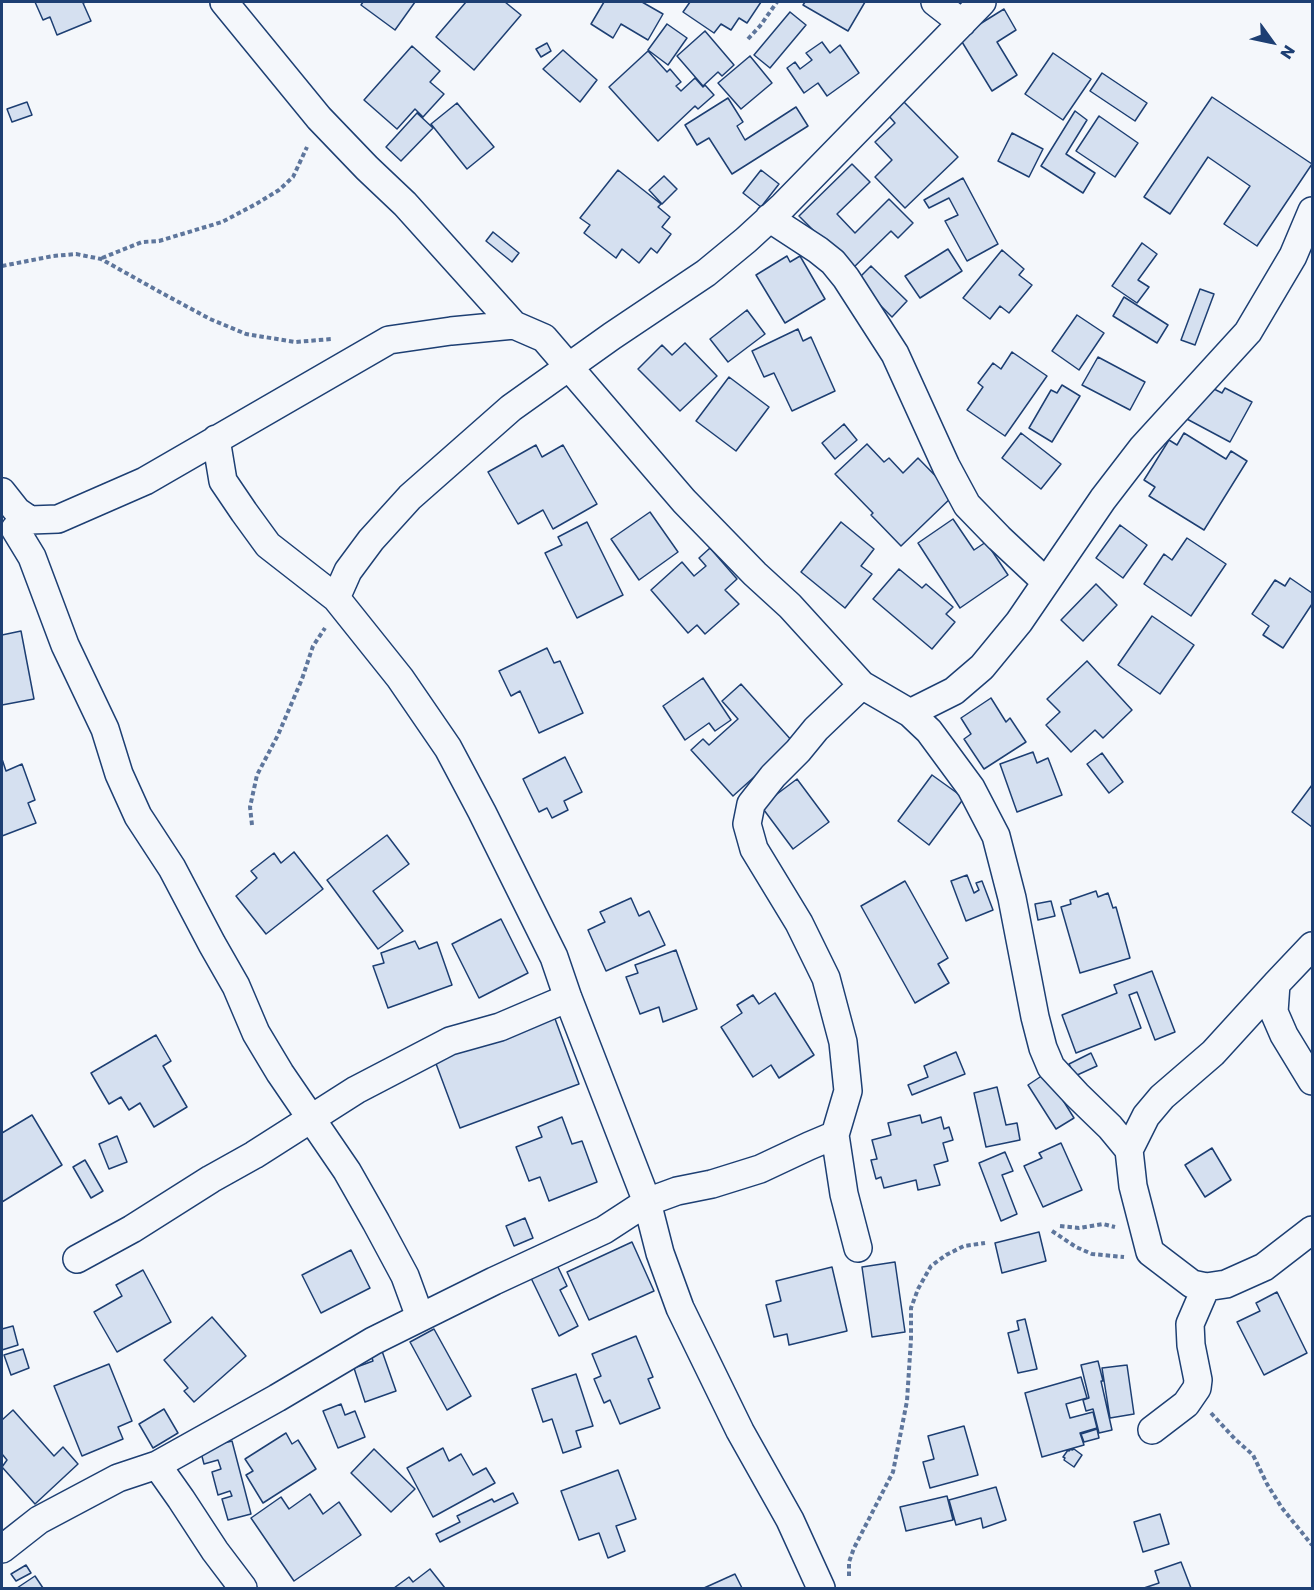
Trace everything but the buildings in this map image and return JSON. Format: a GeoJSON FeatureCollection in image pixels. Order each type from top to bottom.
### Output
{"type":"FeatureCollection","features":[{"type":"Feature","properties":{"kind":"street"},"geometry":{"type":"LineString","coordinates":[[935,2],[962,23]]}},
{"type":"Feature","properties":{"kind":"street"},"geometry":{"type":"LineString","coordinates":[[338,602],[348,571],[371,540],[410,497],[511,408],[706,273],[746,240],[783,206],[982,2]]}},
{"type":"Feature","properties":{"kind":"street"},"geometry":{"type":"LineString","coordinates":[[230,3],[319,118],[405,204],[514,325],[544,339],[684,501],[755,574],[790,606],[862,685],[910,713],[929,731],[971,788],[996,836],[1012,898],[1043,1047],[1051,1067],[1110,1127],[1129,1150],[1134,1186],[1150,1252],[1192,1284],[1206,1287],[1226,1284],[1263,1267],[1312,1230]]}},
{"type":"Feature","properties":{"kind":"street"},"geometry":{"type":"LineString","coordinates":[[910,713],[954,691],[982,667],[1019,622],[1103,499],[1143,447],[1248,332],[1293,256],[1312,211]]}},
{"type":"Feature","properties":{"kind":"street"},"geometry":{"type":"LineString","coordinates":[[769,218],[818,250],[846,278],[895,354],[946,466],[967,505],[1046,582]]}},
{"type":"Feature","properties":{"kind":"street"},"geometry":{"type":"LineString","coordinates":[[16,528],[58,519],[145,481],[389,340],[514,325]]}},
{"type":"Feature","properties":{"kind":"street"},"geometry":{"type":"LineString","coordinates":[[216,439],[223,482],[268,545],[338,602],[400,678],[448,748],[482,812],[554,957],[647,1202],[660,1253],[680,1308],[740,1431],[790,1520],[821,1588]]}},
{"type":"Feature","properties":{"kind":"street"},"geometry":{"type":"LineString","coordinates":[[2,492],[17,511],[16,528],[32,557],[65,645],[105,729],[119,774],[138,816],[172,868],[236,986],[256,1032],[280,1073],[347,1171],[381,1231],[405,1276],[420,1317]]}},
{"type":"Feature","properties":{"kind":"street"},"geometry":{"type":"LineString","coordinates":[[858,1248],[844,1194],[835,1135],[848,1091],[843,1042],[826,978],[799,923],[754,849],[747,824],[752,804],[773,776],[816,729],[862,685]]}},
{"type":"Feature","properties":{"kind":"street"},"geometry":{"type":"LineString","coordinates":[[1129,1150],[1146,1116],[1162,1097],[1213,1053],[1312,946]]}},
{"type":"Feature","properties":{"kind":"street"},"geometry":{"type":"LineString","coordinates":[[1276,984],[1274,1012],[1284,1035],[1312,1081]]}},
{"type":"Feature","properties":{"kind":"street"},"geometry":{"type":"LineString","coordinates":[[77,1258],[132,1229],[356,1090],[450,1041],[500,1027],[568,998]]}},
{"type":"Feature","properties":{"kind":"street"},"geometry":{"type":"LineString","coordinates":[[5,1540],[118,1478],[157,1465],[373,1341],[604,1230],[647,1202],[677,1191],[712,1184],[760,1169],[835,1135]]}},
{"type":"Feature","properties":{"kind":"street"},"geometry":{"type":"LineString","coordinates":[[1152,1430],[1186,1404],[1197,1388],[1198,1380],[1191,1345],[1190,1324],[1206,1287]]}},
{"type":"Feature","properties":{"kind":"street"},"geometry":{"type":"LineString","coordinates":[[157,1465],[243,1588]]}},
{"type":"Feature","properties":{"kind":"path"},"geometry":{"type":"LineString","coordinates":[[748,39],[777,2]]}},
{"type":"Feature","properties":{"kind":"path"},"geometry":{"type":"LineString","coordinates":[[101,259],[142,242],[159,241],[222,222],[279,190],[294,177],[319,118]]}},
{"type":"Feature","properties":{"kind":"path"},"geometry":{"type":"LineString","coordinates":[[2,266],[76,254],[101,259],[210,319],[246,334],[295,342],[340,338]]}},
{"type":"Feature","properties":{"kind":"path"},"geometry":{"type":"LineString","coordinates":[[252,825],[250,807],[257,775],[278,735],[302,679],[313,646],[338,602]]}},
{"type":"Feature","properties":{"kind":"path"},"geometry":{"type":"LineString","coordinates":[[1060,1226],[1079,1228],[1103,1224],[1113,1225],[1150,1252]]}},
{"type":"Feature","properties":{"kind":"path"},"geometry":{"type":"LineString","coordinates":[[1052,1231],[1076,1247],[1092,1254],[1125,1257],[1150,1252]]}},
{"type":"Feature","properties":{"kind":"path"},"geometry":{"type":"LineString","coordinates":[[850,1579],[849,1562],[893,1473],[907,1401],[911,1308],[918,1289],[931,1266],[946,1255],[964,1246],[985,1243]]}},
{"type":"Feature","properties":{"kind":"path"},"geometry":{"type":"LineString","coordinates":[[1197,1388],[1212,1414],[1253,1455],[1282,1508],[1312,1545]]}}]}
